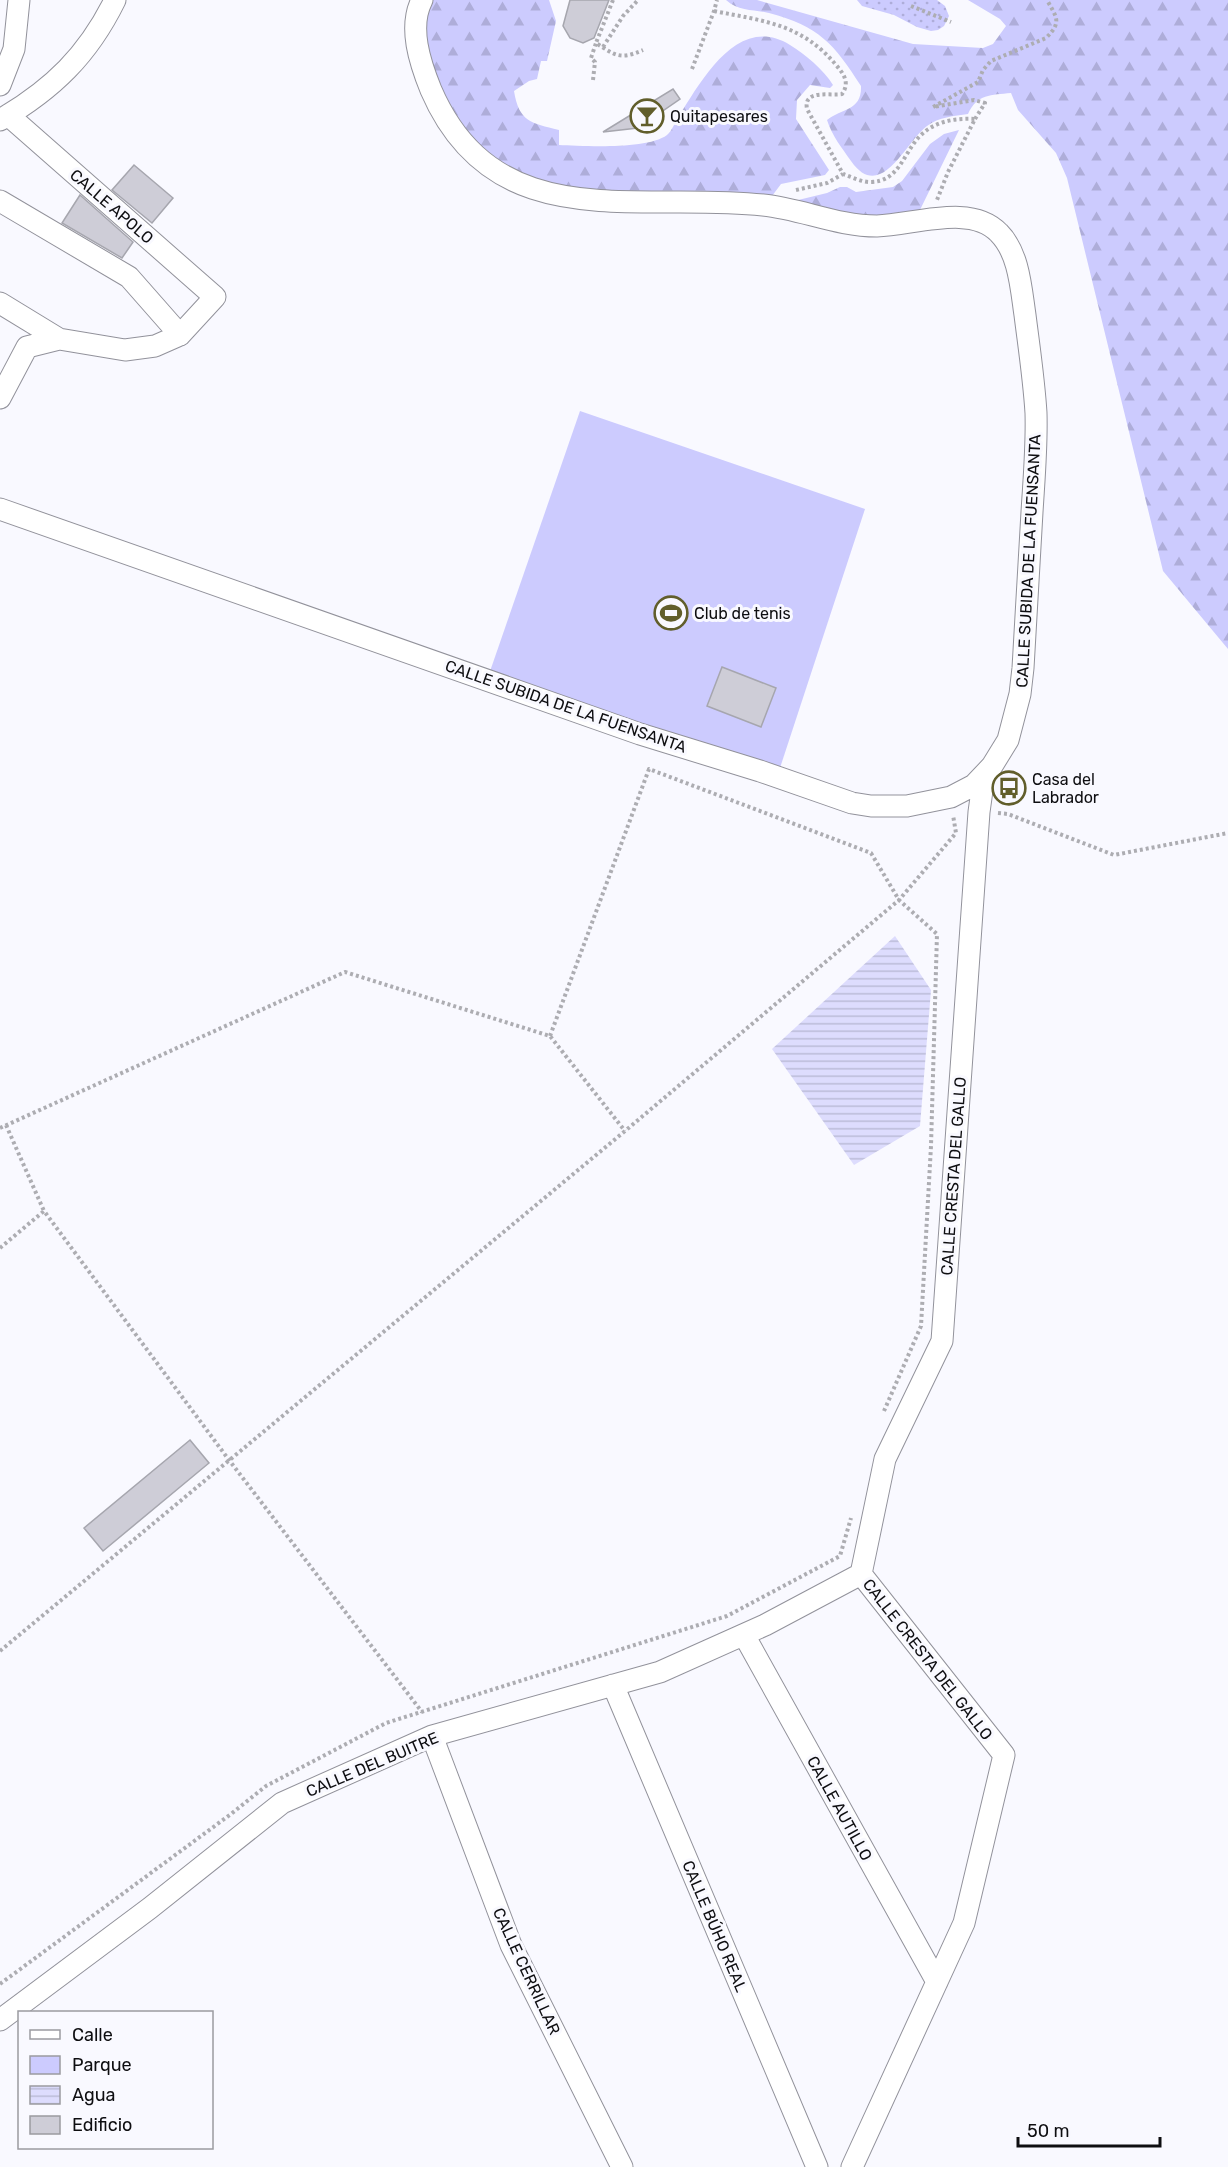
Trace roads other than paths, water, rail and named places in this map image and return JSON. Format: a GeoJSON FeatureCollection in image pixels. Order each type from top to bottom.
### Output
{"type":"FeatureCollection","features":[{"type":"Feature","properties":{"kind":"street"},"geometry":{"type":"LineString","coordinates":[[0,85],[14,49],[20,0]]}},
{"type":"Feature","properties":{"kind":"street"},"geometry":{"type":"LineString","coordinates":[[4,117],[35,96],[74,64],[89,46],[115,0]]}},
{"type":"Feature","properties":{"kind":"street","name":"CALLE SUBIDA DE LA FUENSANTA"},"geometry":{"type":"LineString","coordinates":[[0,509],[640,734],[760,771],[844,801],[888,807],[932,802],[963,791],[984,776],[1008,740],[1020,694],[1036,445],[1033,375],[1019,281],[1015,260],[1008,243],[998,231],[977,218],[960,217],[895,225],[862,226],[781,208],[741,203],[630,203],[574,197],[534,189],[495,171],[474,154],[459,137],[436,100],[427,80],[416,35],[416,19],[422,0]]}},
{"type":"Feature","properties":{"kind":"street","name":"CALLE APOLO"},"geometry":{"type":"LineString","coordinates":[[4,117],[215,297],[180,335]]}},
{"type":"Feature","properties":{"kind":"street"},"geometry":{"type":"LineString","coordinates":[[0,201],[129,277],[180,335],[155,346],[124,350],[59,339],[0,303]]}},
{"type":"Feature","properties":{"kind":"street"},"geometry":{"type":"LineString","coordinates":[[0,398],[27,347],[59,339]]}},
{"type":"Feature","properties":{"kind":"street","name":"CALLE CRESTA DEL GALLO"},"geometry":{"type":"LineString","coordinates":[[852,2167],[964,1923],[1004,1755],[861,1574],[885,1459],[942,1341],[979,812],[984,776]]}},
{"type":"Feature","properties":{"kind":"street","name":"CALLE DEL BUITRE"},"geometry":{"type":"LineString","coordinates":[[0,2020],[150,1908],[282,1803],[432,1736],[660,1672],[765,1625],[861,1574]]}},
{"type":"Feature","properties":{"kind":"street","name":"CALLE AUTILLO"},"geometry":{"type":"LineString","coordinates":[[744,1635],[937,1982]]}},
{"type":"Feature","properties":{"kind":"street","name":"CALLE BÚHO REAL"},"geometry":{"type":"LineString","coordinates":[[613,1685],[817,2167]]}},
{"type":"Feature","properties":{"kind":"street","name":"CALLE CERRILLAR"},"geometry":{"type":"LineString","coordinates":[[432,1736],[511,1946],[622,2167]]}},
{"type":"Feature","properties":{"kind":"water"},"geometry":{"type":"Polygon","coordinates":[[[895,936],[931,990],[920,1126],[854,1165],[772,1049],[895,936]]]}},
{"type":"Feature","properties":{"kind":"place","name":"Quitapesares"},"geometry":{"type":"Point","coordinates":[647,116]}},
{"type":"Feature","properties":{"kind":"place","name":"Club de tenis"},"geometry":{"type":"Point","coordinates":[671,613]}},
{"type":"Feature","properties":{"kind":"place","name":"Casa del Labrador"},"geometry":{"type":"Point","coordinates":[1009,788]}}]}
